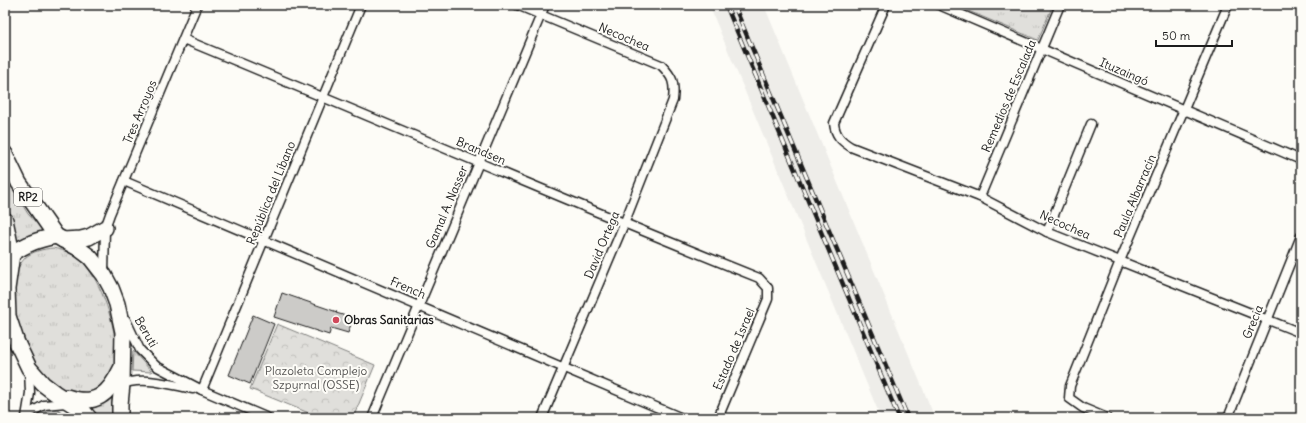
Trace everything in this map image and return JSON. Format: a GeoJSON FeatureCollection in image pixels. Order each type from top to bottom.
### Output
{"type":"FeatureCollection","features":[{"type":"Feature","properties":{"kind":"highway","name":"RP2"},"geometry":{"type":"LineString","coordinates":[[5,154],[19,183],[59,238],[78,248],[90,257],[104,275],[118,304],[123,332],[120,418]]}},
{"type":"Feature","properties":{"kind":"highway","name":"RP2"},"geometry":{"type":"LineString","coordinates":[[5,220],[9,263],[6,315],[17,343],[29,368],[43,384],[83,411],[89,418]]}},
{"type":"Feature","properties":{"kind":"highway"},"geometry":{"type":"LineString","coordinates":[[9,263],[25,245],[42,239],[80,239],[89,237],[105,228]]}},
{"type":"Feature","properties":{"kind":"highway","name":"RP2"},"geometry":{"type":"LineString","coordinates":[[105,394],[115,382],[122,366]]}},
{"type":"Feature","properties":{"kind":"highway","name":"RP2"},"geometry":{"type":"LineString","coordinates":[[55,393],[76,400],[86,401]]}},
{"type":"Feature","properties":{"kind":"highway"},"geometry":{"type":"LineString","coordinates":[[86,401],[105,394]]}},
{"type":"Feature","properties":{"kind":"street","name":"Tres Arroyos"},"geometry":{"type":"LineString","coordinates":[[105,228],[197,5]]}},
{"type":"Feature","properties":{"kind":"street","name":"República del Líbano"},"geometry":{"type":"LineString","coordinates":[[202,390],[362,5]]}},
{"type":"Feature","properties":{"kind":"street","name":"Necochea"},"geometry":{"type":"LineString","coordinates":[[517,5],[661,65],[672,79]]}},
{"type":"Feature","properties":{"kind":"street","name":"Gamal A. Nasser"},"geometry":{"type":"LineString","coordinates":[[372,418],[545,5]]}},
{"type":"Feature","properties":{"kind":"street","name":"Necochea"},"geometry":{"type":"LineString","coordinates":[[886,5],[834,123],[834,130],[838,137],[851,147],[980,197],[1047,232],[1301,333]]}},
{"type":"Feature","properties":{"kind":"street","name":"Ituzaingó"},"geometry":{"type":"LineString","coordinates":[[938,5],[1301,160]]}},
{"type":"Feature","properties":{"kind":"street","name":"Remedios de Escalada"},"geometry":{"type":"LineString","coordinates":[[980,197],[1060,5]]}},
{"type":"Feature","properties":{"kind":"street","name":"Paula Albarracín"},"geometry":{"type":"LineString","coordinates":[[1107,418],[1083,408],[1069,398],[1070,386],[1120,261],[1228,5]]}},
{"type":"Feature","properties":{"kind":"street","name":"Brandsen"},"geometry":{"type":"LineString","coordinates":[[183,39],[323,96],[624,224],[759,278],[768,288]]}},
{"type":"Feature","properties":{"kind":"street","name":"David Ortega"},"geometry":{"type":"LineString","coordinates":[[542,418],[624,224],[673,100],[675,89],[672,79]]}},
{"type":"Feature","properties":{"kind":"street"},"geometry":{"type":"LineString","coordinates":[[1047,232],[1092,124]]}},
{"type":"Feature","properties":{"kind":"street","name":"French"},"geometry":{"type":"LineString","coordinates":[[124,181],[682,418]]}},
{"type":"Feature","properties":{"kind":"street"},"geometry":{"type":"LineString","coordinates":[[104,275],[105,228]]}},
{"type":"Feature","properties":{"kind":"street","name":"Grecia"},"geometry":{"type":"LineString","coordinates":[[1228,418],[1301,236]]}},
{"type":"Feature","properties":{"kind":"street","name":"Estado de Israel"},"geometry":{"type":"LineString","coordinates":[[718,418],[768,300],[768,288]]}},
{"type":"Feature","properties":{"kind":"street","name":"Beruti"},"geometry":{"type":"LineString","coordinates":[[118,304],[140,350],[156,366],[202,390],[268,418]]}},
{"type":"Feature","properties":{"kind":"street"},"geometry":{"type":"LineString","coordinates":[[27,416],[30,393],[29,368]]}},
{"type":"Feature","properties":{"kind":"street","name":"Beruti"},"geometry":{"type":"LineString","coordinates":[[105,394],[122,384],[136,381],[154,382],[202,390]]}},
{"type":"Feature","properties":{"kind":"street"},"geometry":{"type":"LineString","coordinates":[[27,416],[44,405],[86,401]]}},
{"type":"Feature","properties":{"kind":"shaded area"},"geometry":{"type":"Polygon","coordinates":[[[709,5],[764,5],[935,418],[881,418],[709,5]]]}},
{"type":"Feature","properties":{"kind":"green space"},"geometry":{"type":"Polygon","coordinates":[[[954,5],[1053,5],[1038,40],[954,5]]]}},
{"type":"Feature","properties":{"kind":"green space"},"geometry":{"type":"Polygon","coordinates":[[[5,172],[28,214],[44,231],[31,236],[15,247],[5,198],[5,172]]]}},
{"type":"Feature","properties":{"kind":"green space"},"geometry":{"type":"Polygon","coordinates":[[[53,248],[75,256],[86,265],[99,286],[109,312],[115,336],[117,359],[113,371],[102,385],[82,395],[72,394],[60,388],[47,378],[37,365],[29,350],[15,316],[13,293],[15,278],[20,264],[25,258],[35,252],[53,248]]]}},
{"type":"Feature","properties":{"kind":"green space","name":"Plazoleta Complejo Szpyrnal (OSSE)"},"geometry":{"type":"Polygon","coordinates":[[[277,324],[375,365],[353,418],[321,418],[250,389],[277,324]]]}},
{"type":"Feature","properties":{"kind":"green space"},"geometry":{"type":"Polygon","coordinates":[[[133,351],[152,372],[132,371],[133,351]]]}},
{"type":"Feature","properties":{"kind":"green space"},"geometry":{"type":"Polygon","coordinates":[[[112,397],[113,418],[95,418],[88,409],[96,407],[112,397]]]}},
{"type":"Feature","properties":{"kind":"green space"},"geometry":{"type":"Polygon","coordinates":[[[57,409],[72,418],[37,418],[39,413],[57,409]]]}},
{"type":"Feature","properties":{"kind":"building"},"geometry":{"type":"Polygon","coordinates":[[[282,293],[353,318],[348,333],[331,328],[329,335],[274,317],[282,293]]]}},
{"type":"Feature","properties":{"kind":"building"},"geometry":{"type":"Polygon","coordinates":[[[253,315],[274,324],[250,384],[229,375],[253,315]]]}},
{"type":"Feature","properties":{"kind":"railway"},"geometry":{"type":"LineString","coordinates":[[726,5],[899,418]]}},
{"type":"Feature","properties":{"kind":"railway"},"geometry":{"type":"LineString","coordinates":[[734,5],[908,418]]}},
{"type":"Feature","properties":{"kind":"place","name":"Obras Sanitarias"},"geometry":{"type":"Point","coordinates":[336,320]}}]}
